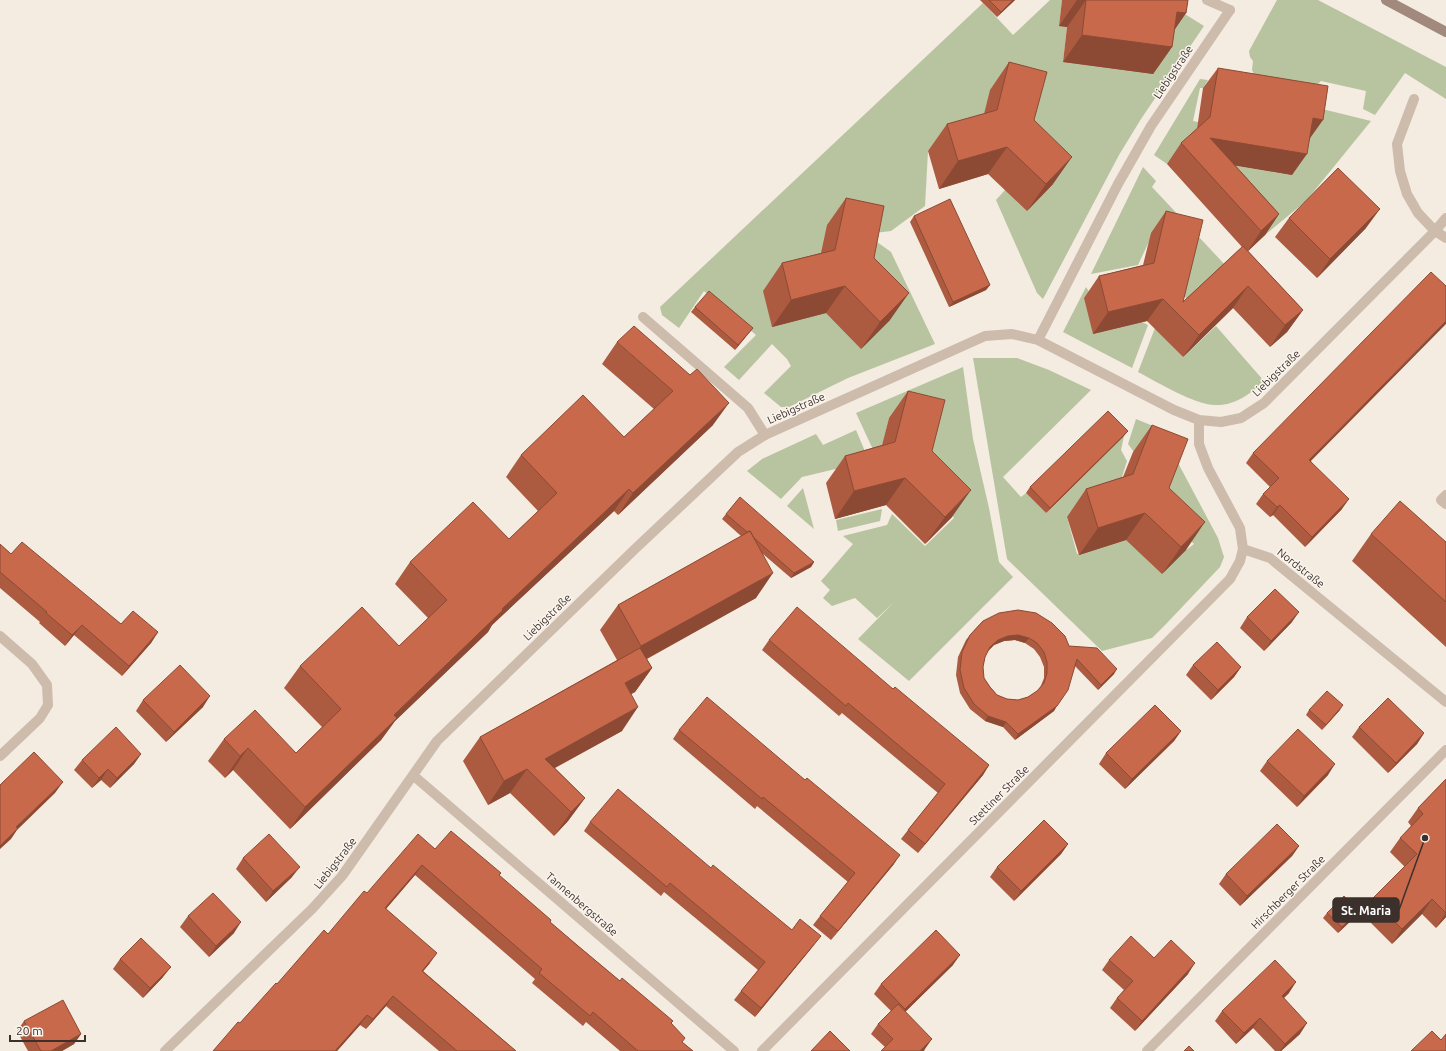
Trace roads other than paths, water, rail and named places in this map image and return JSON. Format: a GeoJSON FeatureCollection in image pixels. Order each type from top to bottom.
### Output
{"type":"FeatureCollection","features":[{"type":"Feature","properties":{"kind":"street","name":"Liebigstraße"},"geometry":{"type":"LineString","coordinates":[[1038,340],[1118,184],[1148,132],[1230,10],[1207,0]]}},
{"type":"Feature","properties":{"kind":"street"},"geometry":{"type":"LineString","coordinates":[[1386,0],[1446,32]]}},
{"type":"Feature","properties":{"kind":"street"},"geometry":{"type":"LineString","coordinates":[[1414,99],[1397,144],[1400,171],[1407,194],[1418,213],[1435,232],[1446,238]]}},
{"type":"Feature","properties":{"kind":"street","name":"Liebigstraße"},"geometry":{"type":"LineString","coordinates":[[164,1051],[312,909],[342,876],[414,776],[437,741],[608,575],[738,452],[764,435],[985,336],[1012,334],[1038,340],[1174,410],[1199,420],[1221,422],[1241,418],[1264,403],[1435,232],[1446,218]]}},
{"type":"Feature","properties":{"kind":"street"},"geometry":{"type":"LineString","coordinates":[[643,317],[748,408],[764,435]]}},
{"type":"Feature","properties":{"kind":"street"},"geometry":{"type":"LineString","coordinates":[[1199,420],[1199,444],[1208,468],[1240,528],[1243,549]]}},
{"type":"Feature","properties":{"kind":"street"},"geometry":{"type":"LineString","coordinates":[[1446,495],[1441,500],[1446,504]]}},
{"type":"Feature","properties":{"kind":"street","name":"Nordstraße"},"geometry":{"type":"LineString","coordinates":[[1243,549],[1270,558],[1446,702]]}},
{"type":"Feature","properties":{"kind":"street","name":"Stettiner Straße"},"geometry":{"type":"LineString","coordinates":[[762,1051],[1230,579],[1240,561],[1243,549]]}},
{"type":"Feature","properties":{"kind":"street"},"geometry":{"type":"LineString","coordinates":[[0,636],[32,664],[47,685],[48,705],[40,718],[0,756]]}},
{"type":"Feature","properties":{"kind":"street","name":"Hirschberger Straße"},"geometry":{"type":"LineString","coordinates":[[1147,1051],[1446,750]]}},
{"type":"Feature","properties":{"kind":"street","name":"Tannenbergstraße"},"geometry":{"type":"LineString","coordinates":[[414,776],[734,1051]]}},
{"type":"Feature","properties":{"kind":"place","name":"St. Maria"},"geometry":{"type":"Point","coordinates":[1425,838]}}]}
